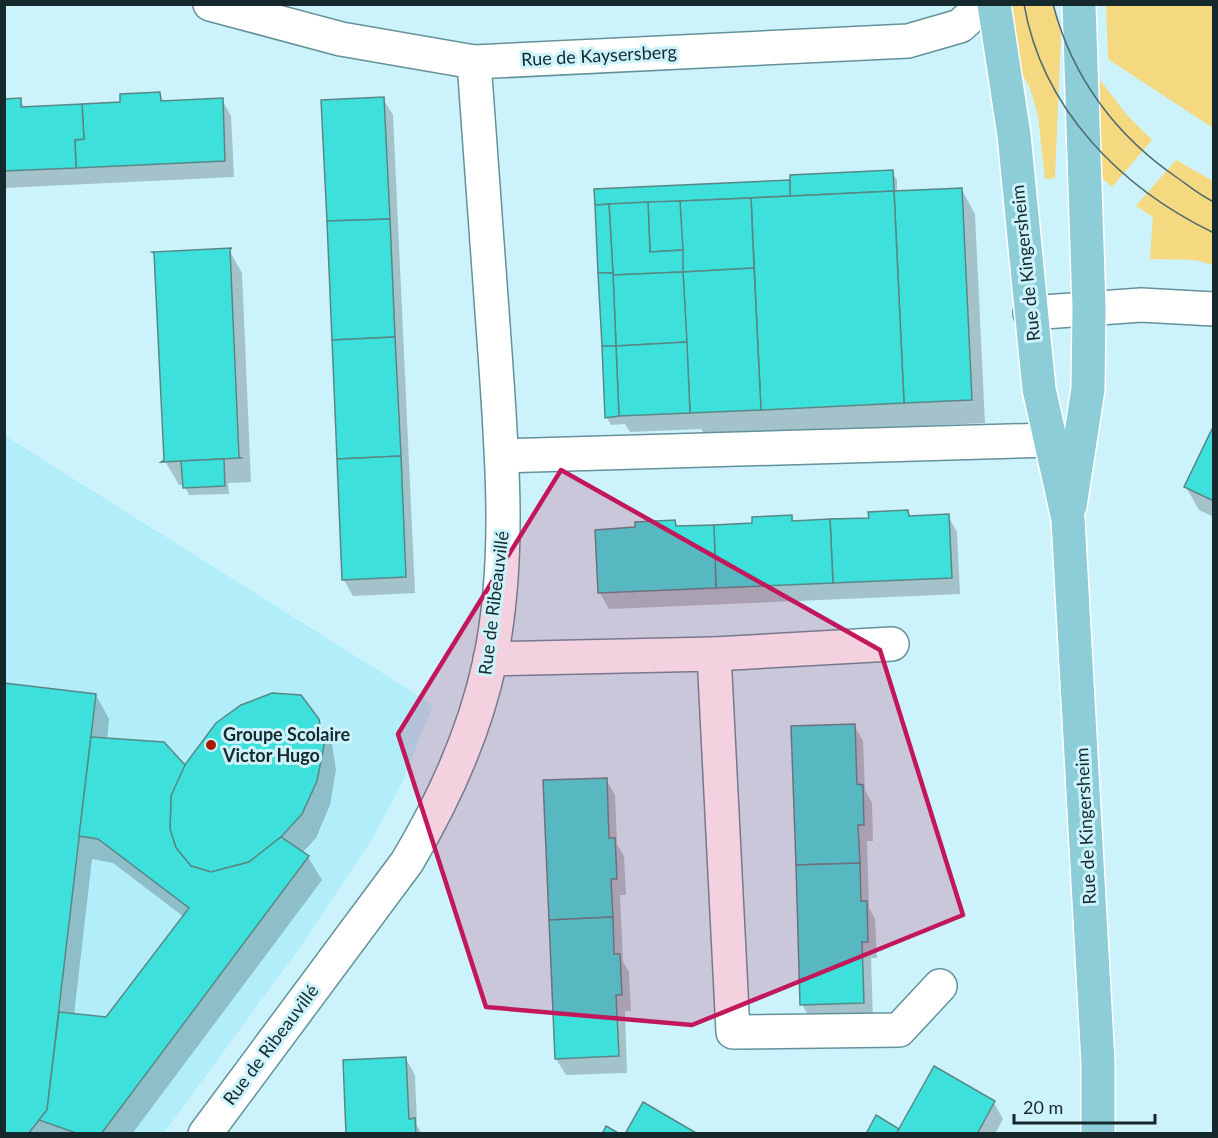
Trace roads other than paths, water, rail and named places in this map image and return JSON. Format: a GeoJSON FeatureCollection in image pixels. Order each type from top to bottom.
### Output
{"type":"FeatureCollection","features":[{"type":"Feature","properties":{"kind":"main road","name":"Rue de Kingersheim"},"geometry":{"type":"LineString","coordinates":[[994,4],[1014,135],[1030,313],[1048,440],[1068,519],[1098,1063],[1098,1134]]}},
{"type":"Feature","properties":{"kind":"main road","name":"Rue de Kingersheim"},"geometry":{"type":"LineString","coordinates":[[1068,519],[1088,389],[1089,307],[1079,4]]}},
{"type":"Feature","properties":{"kind":"street","name":"Rue de Kaysersberg"},"geometry":{"type":"LineString","coordinates":[[210,4],[273,13],[341,39],[474,62],[908,40],[960,26],[984,4]]}},
{"type":"Feature","properties":{"kind":"street","name":"Rue de Ribeauvillé"},"geometry":{"type":"LineString","coordinates":[[205,1134],[407,862],[431,822],[462,752],[490,659],[503,551],[502,456],[474,62]]}},
{"type":"Feature","properties":{"kind":"street"},"geometry":{"type":"LineString","coordinates":[[1030,313],[1141,305],[1214,309]]}},
{"type":"Feature","properties":{"kind":"street"},"geometry":{"type":"LineString","coordinates":[[502,456],[1048,440]]}},
{"type":"Feature","properties":{"kind":"street"},"geometry":{"type":"LineString","coordinates":[[490,659],[714,654],[892,644]]}},
{"type":"Feature","properties":{"kind":"street"},"geometry":{"type":"LineString","coordinates":[[714,654],[733,1032],[899,1030],[940,986]]}},
{"type":"Feature","properties":{"kind":"tram line"},"geometry":{"type":"LineString","coordinates":[[1024,4],[1034,42],[1048,78],[1068,111],[1091,141],[1148,193],[1180,215],[1214,233]]}},
{"type":"Feature","properties":{"kind":"tram line"},"geometry":{"type":"LineString","coordinates":[[1053,4],[1072,57],[1100,104],[1117,125],[1157,162],[1214,202]]}},
{"type":"Feature","properties":{"kind":"place","name":"Groupe Scolaire Victor Hugo"},"geometry":{"type":"Point","coordinates":[211,745]}}]}
